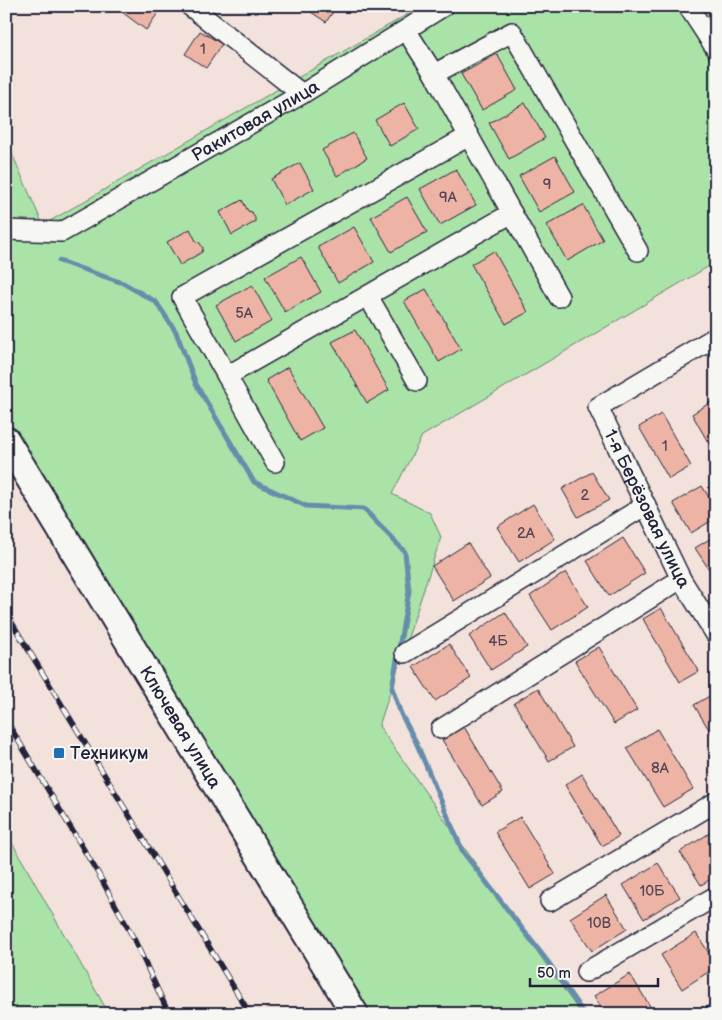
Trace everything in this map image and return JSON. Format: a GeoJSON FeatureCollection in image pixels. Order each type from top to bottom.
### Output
{"type":"FeatureCollection","features":[{"type":"Feature","properties":{"kind":"main road","name":"Ключевая улица"},"geometry":{"type":"LineString","coordinates":[[6,440],[355,1014]]}},
{"type":"Feature","properties":{"kind":"street"},"geometry":{"type":"LineString","coordinates":[[190,6],[302,94]]}},
{"type":"Feature","properties":{"kind":"street","name":"Ракитовая улица"},"geometry":{"type":"LineString","coordinates":[[6,230],[62,232],[302,94],[444,6]]}},
{"type":"Feature","properties":{"kind":"street"},"geometry":{"type":"LineString","coordinates":[[688,6],[716,49]]}},
{"type":"Feature","properties":{"kind":"street"},"geometry":{"type":"LineString","coordinates":[[406,30],[434,74],[559,297]]}},
{"type":"Feature","properties":{"kind":"street"},"geometry":{"type":"LineString","coordinates":[[434,74],[512,32],[638,251]]}},
{"type":"Feature","properties":{"kind":"street"},"geometry":{"type":"LineString","coordinates":[[275,462],[182,297],[469,136]]}},
{"type":"Feature","properties":{"kind":"street"},"geometry":{"type":"LineString","coordinates":[[227,376],[512,213]]}},
{"type":"Feature","properties":{"kind":"street"},"geometry":{"type":"LineString","coordinates":[[368,296],[417,381]]}},
{"type":"Feature","properties":{"kind":"street","name":"1-я Берёзовая улица"},"geometry":{"type":"LineString","coordinates":[[714,341],[598,407],[681,578],[716,636]]}},
{"type":"Feature","properties":{"kind":"street"},"geometry":{"type":"LineString","coordinates":[[404,653],[646,505]]}},
{"type":"Feature","properties":{"kind":"street"},"geometry":{"type":"LineString","coordinates":[[441,728],[681,578]]}},
{"type":"Feature","properties":{"kind":"street"},"geometry":{"type":"LineString","coordinates":[[550,901],[716,802]]}},
{"type":"Feature","properties":{"kind":"street"},"geometry":{"type":"LineString","coordinates":[[586,972],[716,896]]}},
{"type":"Feature","properties":{"kind":"green space"},"geometry":{"type":"Polygon","coordinates":[[[422,6],[716,6],[716,262],[422,436],[392,494],[430,513],[441,537],[379,726],[581,1014],[355,1014],[6,430],[6,140],[43,225],[422,6]]]}},
{"type":"Feature","properties":{"kind":"green space"},"geometry":{"type":"Polygon","coordinates":[[[6,832],[109,1014],[6,1014],[6,832]]]}},
{"type":"Feature","properties":{"kind":"building"},"geometry":{"type":"Polygon","coordinates":[[[114,6],[163,6],[146,30],[114,6]]]}},
{"type":"Feature","properties":{"kind":"building"},"geometry":{"type":"Polygon","coordinates":[[[302,6],[337,6],[326,22],[302,6]]]}},
{"type":"Feature","properties":{"kind":"building"},"geometry":{"type":"Polygon","coordinates":[[[200,31],[222,44],[206,68],[185,54],[200,31]]]}},
{"type":"Feature","properties":{"kind":"building"},"geometry":{"type":"Polygon","coordinates":[[[497,54],[517,90],[482,110],[461,74],[497,54]]]}},
{"type":"Feature","properties":{"kind":"building"},"geometry":{"type":"Polygon","coordinates":[[[404,103],[419,129],[390,146],[375,120],[404,103]]]}},
{"type":"Feature","properties":{"kind":"building"},"geometry":{"type":"Polygon","coordinates":[[[525,103],[545,138],[509,159],[489,123],[525,103]]]}},
{"type":"Feature","properties":{"kind":"building"},"geometry":{"type":"Polygon","coordinates":[[[353,133],[367,158],[337,176],[322,150],[353,133]]]}},
{"type":"Feature","properties":{"kind":"building"},"geometry":{"type":"Polygon","coordinates":[[[555,156],[575,192],[539,212],[519,176],[555,156]]]}},
{"type":"Feature","properties":{"kind":"building"},"geometry":{"type":"Polygon","coordinates":[[[300,163],[314,189],[285,205],[271,179],[300,163]]]}},
{"type":"Feature","properties":{"kind":"building"},"geometry":{"type":"Polygon","coordinates":[[[456,169],[476,205],[440,225],[420,189],[456,169]]]}},
{"type":"Feature","properties":{"kind":"building"},"geometry":{"type":"Polygon","coordinates":[[[407,197],[427,232],[391,252],[371,217],[407,197]]]}},
{"type":"Feature","properties":{"kind":"building"},"geometry":{"type":"Polygon","coordinates":[[[242,200],[248,211],[252,212],[255,222],[232,235],[220,212],[242,200]]]}},
{"type":"Feature","properties":{"kind":"building"},"geometry":{"type":"Polygon","coordinates":[[[583,205],[603,240],[567,261],[547,225],[583,205]]]}},
{"type":"Feature","properties":{"kind":"building"},"geometry":{"type":"Polygon","coordinates":[[[354,227],[374,262],[338,283],[318,247],[354,227]]]}},
{"type":"Feature","properties":{"kind":"building"},"geometry":{"type":"Polygon","coordinates":[[[190,229],[196,241],[203,248],[202,252],[180,265],[167,242],[190,229]]]}},
{"type":"Feature","properties":{"kind":"building"},"geometry":{"type":"Polygon","coordinates":[[[494,251],[528,312],[506,324],[471,264],[494,251]]]}},
{"type":"Feature","properties":{"kind":"building"},"geometry":{"type":"Polygon","coordinates":[[[301,257],[321,292],[285,312],[265,277],[301,257]]]}},
{"type":"Feature","properties":{"kind":"building"},"geometry":{"type":"Polygon","coordinates":[[[252,285],[272,321],[236,341],[216,305],[252,285]]]}},
{"type":"Feature","properties":{"kind":"building"},"geometry":{"type":"Polygon","coordinates":[[[426,289],[461,349],[439,362],[404,301],[426,289]]]}},
{"type":"Feature","properties":{"kind":"building"},"geometry":{"type":"Polygon","coordinates":[[[355,330],[389,390],[367,403],[332,342],[355,330]]]}},
{"type":"Feature","properties":{"kind":"building"},"geometry":{"type":"Polygon","coordinates":[[[288,367],[323,428],[300,441],[266,380],[288,367]]]}},
{"type":"Feature","properties":{"kind":"building"},"geometry":{"type":"Polygon","coordinates":[[[716,399],[716,440],[709,444],[692,414],[716,399]]]}},
{"type":"Feature","properties":{"kind":"building"},"geometry":{"type":"Polygon","coordinates":[[[661,414],[691,466],[669,479],[639,427],[661,414]]]}},
{"type":"Feature","properties":{"kind":"building"},"geometry":{"type":"Polygon","coordinates":[[[592,472],[609,500],[578,517],[562,489],[592,472]]]}},
{"type":"Feature","properties":{"kind":"building"},"geometry":{"type":"Polygon","coordinates":[[[702,486],[716,509],[716,518],[691,533],[673,503],[702,486]]]}},
{"type":"Feature","properties":{"kind":"building"},"geometry":{"type":"Polygon","coordinates":[[[533,504],[555,539],[519,562],[497,527],[533,504]]]}},
{"type":"Feature","properties":{"kind":"building"},"geometry":{"type":"Polygon","coordinates":[[[716,535],[716,580],[695,548],[716,535]]]}},
{"type":"Feature","properties":{"kind":"building"},"geometry":{"type":"Polygon","coordinates":[[[623,538],[645,573],[609,596],[587,561],[623,538]]]}},
{"type":"Feature","properties":{"kind":"building"},"geometry":{"type":"Polygon","coordinates":[[[468,543],[490,578],[454,601],[432,566],[468,543]]]}},
{"type":"Feature","properties":{"kind":"building"},"geometry":{"type":"Polygon","coordinates":[[[566,572],[588,607],[552,630],[530,596],[566,572]]]}},
{"type":"Feature","properties":{"kind":"building"},"geometry":{"type":"Polygon","coordinates":[[[661,608],[699,671],[680,682],[643,619],[661,608]]]}},
{"type":"Feature","properties":{"kind":"building"},"geometry":{"type":"Polygon","coordinates":[[[505,612],[527,647],[491,670],[469,636],[505,612]]]}},
{"type":"Feature","properties":{"kind":"building"},"geometry":{"type":"Polygon","coordinates":[[[449,644],[471,678],[435,701],[413,667],[449,644]]]}},
{"type":"Feature","properties":{"kind":"building"},"geometry":{"type":"Polygon","coordinates":[[[599,647],[637,710],[614,724],[575,661],[599,647]]]}},
{"type":"Feature","properties":{"kind":"building"},"geometry":{"type":"Polygon","coordinates":[[[538,688],[573,747],[549,761],[514,703],[538,688]]]}},
{"type":"Feature","properties":{"kind":"building"},"geometry":{"type":"Polygon","coordinates":[[[713,694],[716,699],[716,741],[694,705],[713,694]]]}},
{"type":"Feature","properties":{"kind":"building"},"geometry":{"type":"Polygon","coordinates":[[[463,725],[503,792],[482,805],[441,738],[463,725]]]}},
{"type":"Feature","properties":{"kind":"building"},"geometry":{"type":"Polygon","coordinates":[[[657,729],[693,789],[663,807],[627,748],[657,729]]]}},
{"type":"Feature","properties":{"kind":"building"},"geometry":{"type":"Polygon","coordinates":[[[582,774],[619,836],[602,846],[565,785],[582,774]]]}},
{"type":"Feature","properties":{"kind":"building"},"geometry":{"type":"Polygon","coordinates":[[[520,817],[555,874],[530,889],[495,832],[520,817]]]}},
{"type":"Feature","properties":{"kind":"building"},"geometry":{"type":"Polygon","coordinates":[[[716,829],[716,876],[701,885],[680,852],[716,829]]]}},
{"type":"Feature","properties":{"kind":"building"},"geometry":{"type":"Polygon","coordinates":[[[658,863],[680,897],[644,919],[623,885],[658,863]]]}},
{"type":"Feature","properties":{"kind":"building"},"geometry":{"type":"Polygon","coordinates":[[[606,895],[627,929],[592,951],[570,918],[606,895]]]}},
{"type":"Feature","properties":{"kind":"building"},"geometry":{"type":"Polygon","coordinates":[[[696,933],[716,964],[716,967],[682,989],[661,955],[696,933]]]}},
{"type":"Feature","properties":{"kind":"building"},"geometry":{"type":"Polygon","coordinates":[[[630,974],[651,1008],[641,1014],[605,1014],[594,996],[630,974]]]}},
{"type":"Feature","properties":{"kind":"waterway"},"geometry":{"type":"LineString","coordinates":[[59,261],[123,283],[156,302],[176,332],[196,384],[254,482],[306,506],[364,509],[405,552],[409,591],[392,688],[401,714],[416,742],[463,852],[548,962],[584,1014]]}},
{"type":"Feature","properties":{"kind":"waterway"},"geometry":{"type":"LineString","coordinates":[[697,1014],[716,1004]]}},
{"type":"Feature","properties":{"kind":"railway"},"geometry":{"type":"LineString","coordinates":[[6,613],[250,1014]]}},
{"type":"Feature","properties":{"kind":"railway"},"geometry":{"type":"LineString","coordinates":[[6,720],[99,875],[134,939],[169,1014]]}},
{"type":"Feature","properties":{"kind":"place","name":"Техникум"},"geometry":{"type":"Point","coordinates":[59,753]}}]}
